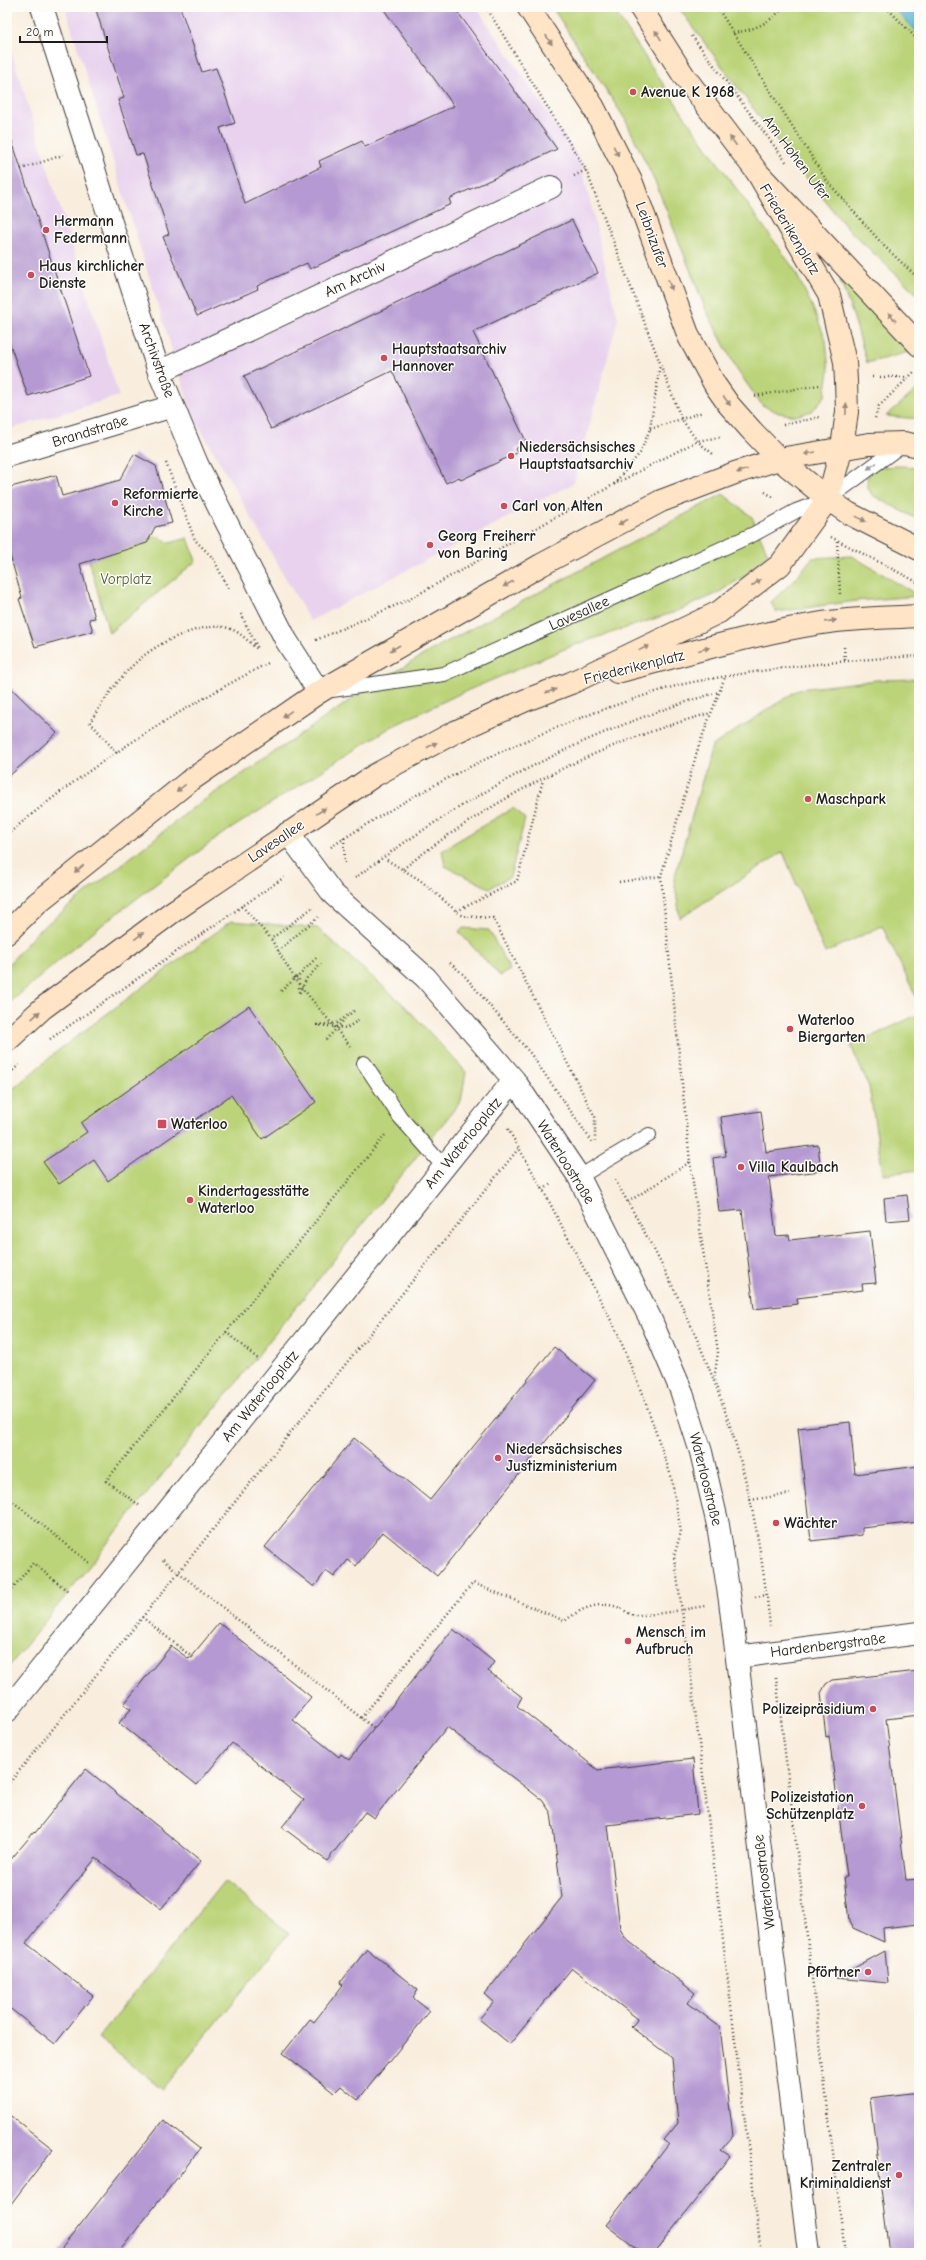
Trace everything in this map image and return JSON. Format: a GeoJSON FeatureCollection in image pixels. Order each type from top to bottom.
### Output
{"type":"FeatureCollection","features":[{"type":"Feature","properties":{"kind":"main road","name":"Leibnizufer"},"geometry":{"type":"LineString","coordinates":[[528,7],[593,106],[632,183],[689,337],[715,385],[729,405],[779,458]]}},
{"type":"Feature","properties":{"kind":"main road"},"geometry":{"type":"LineString","coordinates":[[640,7],[684,76],[757,172]]}},
{"type":"Feature","properties":{"kind":"main road","name":"Friederikenplatz"},"geometry":{"type":"LineString","coordinates":[[757,172],[919,345]]}},
{"type":"Feature","properties":{"kind":"main road","name":"Friederikenplatz"},"geometry":{"type":"LineString","coordinates":[[571,683],[719,612],[780,565],[828,499],[842,447],[847,412],[845,362],[829,295],[757,172]]}},
{"type":"Feature","properties":{"kind":"main road","name":"Friederikenplatz"},"geometry":{"type":"LineString","coordinates":[[779,458],[842,447],[911,445]]}},
{"type":"Feature","properties":{"kind":"main road"},"geometry":{"type":"LineString","coordinates":[[779,458],[828,499],[848,513],[919,549]]}},
{"type":"Feature","properties":{"kind":"main road","name":"Lavesallee"},"geometry":{"type":"LineString","coordinates":[[7,933],[36,903],[188,782],[319,692],[541,565],[661,501],[779,458]]}},
{"type":"Feature","properties":{"kind":"main road","name":"Friederikenplatz"},"geometry":{"type":"LineString","coordinates":[[571,683],[727,643],[815,624],[842,620],[919,616]]}},
{"type":"Feature","properties":{"kind":"main road","name":"Lavesallee"},"geometry":{"type":"LineString","coordinates":[[7,1041],[43,1008],[171,913],[288,832],[376,775],[455,732],[526,700],[571,683]]}},
{"type":"Feature","properties":{"kind":"street","name":"Archivstraße"},"geometry":{"type":"LineString","coordinates":[[42,7],[159,372],[197,464],[286,640],[319,692]]}},
{"type":"Feature","properties":{"kind":"street","name":"Am Archiv"},"geometry":{"type":"LineString","coordinates":[[159,372],[552,187]]}},
{"type":"Feature","properties":{"kind":"street","name":"Brandstraße"},"geometry":{"type":"LineString","coordinates":[[7,456],[173,406]]}},
{"type":"Feature","properties":{"kind":"street","name":"Waterloostraße"},"geometry":{"type":"LineString","coordinates":[[288,832],[333,894],[426,978],[514,1080],[579,1177],[650,1318],[681,1390],[701,1452],[718,1525],[737,1657],[809,2253]]}},
{"type":"Feature","properties":{"kind":"street","name":"Am Waterlooplatz"},"geometry":{"type":"LineString","coordinates":[[7,1711],[514,1080]]}},
{"type":"Feature","properties":{"kind":"street","name":"Hardenbergstraße"},"geometry":{"type":"LineString","coordinates":[[737,1657],[919,1634]]}},
{"type":"Feature","properties":{"kind":"lane","name":"Friederikenplatz"},"geometry":{"type":"LineString","coordinates":[[828,499],[911,445]]}},
{"type":"Feature","properties":{"kind":"lane","name":"Lavesallee"},"geometry":{"type":"LineString","coordinates":[[319,692],[444,674],[747,538],[796,512],[828,499]]}},
{"type":"Feature","properties":{"kind":"lane"},"geometry":{"type":"LineString","coordinates":[[364,1063],[400,1117],[444,1167]]}},
{"type":"Feature","properties":{"kind":"lane"},"geometry":{"type":"LineString","coordinates":[[579,1177],[649,1135]]}},
{"type":"Feature","properties":{"kind":"path"},"geometry":{"type":"LineString","coordinates":[[486,7],[586,170],[681,418],[697,441]]}},
{"type":"Feature","properties":{"kind":"path"},"geometry":{"type":"LineString","coordinates":[[717,7],[827,181],[884,246],[919,279]]}},
{"type":"Feature","properties":{"kind":"path"},"geometry":{"type":"LineString","coordinates":[[733,33],[752,31],[774,18],[784,7]]}},
{"type":"Feature","properties":{"kind":"path"},"geometry":{"type":"LineString","coordinates":[[886,7],[919,41]]}},
{"type":"Feature","properties":{"kind":"path","name":"Am Hohen Ufer"},"geometry":{"type":"LineString","coordinates":[[689,32],[789,165]]}},
{"type":"Feature","properties":{"kind":"path"},"geometry":{"type":"LineString","coordinates":[[21,169],[86,147]]}},
{"type":"Feature","properties":{"kind":"path"},"geometry":{"type":"LineString","coordinates":[[660,365],[650,429],[640,453],[613,485],[697,441],[879,406],[907,377],[919,367]]}},
{"type":"Feature","properties":{"kind":"path"},"geometry":{"type":"LineString","coordinates":[[650,429],[681,418],[729,405],[756,395],[846,381],[868,376],[907,377]]}},
{"type":"Feature","properties":{"kind":"path"},"geometry":{"type":"LineString","coordinates":[[164,458],[195,540],[212,558],[219,571]]}},
{"type":"Feature","properties":{"kind":"path"},"geometry":{"type":"LineString","coordinates":[[837,542],[919,583]]}},
{"type":"Feature","properties":{"kind":"path"},"geometry":{"type":"LineString","coordinates":[[117,753],[90,722],[114,686],[129,667],[149,651],[171,638],[203,628],[231,628],[258,649],[240,611]]}},
{"type":"Feature","properties":{"kind":"path"},"geometry":{"type":"LineString","coordinates":[[46,1042],[242,906],[344,838],[410,798],[477,764],[534,738],[594,713],[670,687],[792,666],[919,656]]}},
{"type":"Feature","properties":{"kind":"path"},"geometry":{"type":"LineString","coordinates":[[714,1380],[718,1352],[690,1162],[661,876],[699,745],[725,677]]}},
{"type":"Feature","properties":{"kind":"path"},"geometry":{"type":"LineString","coordinates":[[270,939],[462,804],[584,740],[678,703],[719,692]]}},
{"type":"Feature","properties":{"kind":"path"},"geometry":{"type":"LineString","coordinates":[[403,869],[439,840],[508,798],[543,780],[642,734],[711,712]]}},
{"type":"Feature","properties":{"kind":"path"},"geometry":{"type":"LineString","coordinates":[[457,911],[517,881],[543,780]]}},
{"type":"Feature","properties":{"kind":"path"},"geometry":{"type":"LineString","coordinates":[[387,860],[420,880],[462,916],[494,918],[595,1117]]}},
{"type":"Feature","properties":{"kind":"path"},"geometry":{"type":"LineString","coordinates":[[619,882],[661,876]]}},
{"type":"Feature","properties":{"kind":"path"},"geometry":{"type":"LineString","coordinates":[[242,906],[270,939],[295,979],[364,1063]]}},
{"type":"Feature","properties":{"kind":"path"},"geometry":{"type":"LineString","coordinates":[[278,951],[319,916]]}},
{"type":"Feature","properties":{"kind":"path"},"geometry":{"type":"LineString","coordinates":[[316,958],[299,976],[299,994],[307,978],[321,964]]}},
{"type":"Feature","properties":{"kind":"path"},"geometry":{"type":"LineString","coordinates":[[281,991],[307,968]]}},
{"type":"Feature","properties":{"kind":"path"},"geometry":{"type":"LineString","coordinates":[[354,1011],[337,1023],[318,1025],[347,1028],[360,1019]]}},
{"type":"Feature","properties":{"kind":"path"},"geometry":{"type":"LineString","coordinates":[[326,1040],[345,1019]]}},
{"type":"Feature","properties":{"kind":"path"},"geometry":{"type":"LineString","coordinates":[[7,1076],[24,1061]]}},
{"type":"Feature","properties":{"kind":"path"},"geometry":{"type":"LineString","coordinates":[[494,1104],[617,1332],[671,1476],[681,1532],[674,1556],[761,2253]]}},
{"type":"Feature","properties":{"kind":"path"},"geometry":{"type":"LineString","coordinates":[[139,1505],[106,1481],[385,1135]]}},
{"type":"Feature","properties":{"kind":"path"},"geometry":{"type":"LineString","coordinates":[[7,1786],[519,1148]]}},
{"type":"Feature","properties":{"kind":"path"},"geometry":{"type":"LineString","coordinates":[[628,1202],[690,1162]]}},
{"type":"Feature","properties":{"kind":"path"},"geometry":{"type":"LineString","coordinates":[[226,1332],[277,1375]]}},
{"type":"Feature","properties":{"kind":"path"},"geometry":{"type":"LineString","coordinates":[[750,1500],[790,1494]]}},
{"type":"Feature","properties":{"kind":"path"},"geometry":{"type":"LineString","coordinates":[[7,1497],[91,1564]]}},
{"type":"Feature","properties":{"kind":"path"},"geometry":{"type":"LineString","coordinates":[[141,1544],[179,1571],[375,1729]]}},
{"type":"Feature","properties":{"kind":"path"},"geometry":{"type":"LineString","coordinates":[[7,1595],[33,1563],[69,1592]]}},
{"type":"Feature","properties":{"kind":"path"},"geometry":{"type":"LineString","coordinates":[[362,1718],[473,1583],[565,1621],[575,1612],[590,1607],[604,1605],[619,1608],[633,1615],[681,1610]]}},
{"type":"Feature","properties":{"kind":"path"},"geometry":{"type":"LineString","coordinates":[[142,1617],[193,1658]]}},
{"type":"Feature","properties":{"kind":"shaded area"},"geometry":{"type":"Polygon","coordinates":[[[65,7],[476,7],[580,160],[618,319],[574,483],[310,621],[192,414],[65,7]]]}},
{"type":"Feature","properties":{"kind":"shaded area"},"geometry":{"type":"Polygon","coordinates":[[[7,38],[119,396],[7,430],[7,38]]]}},
{"type":"Feature","properties":{"kind":"green space"},"geometry":{"type":"Polygon","coordinates":[[[552,7],[612,7],[683,114],[794,269],[812,306],[826,340],[829,371],[825,396],[812,411],[796,416],[779,413],[762,405],[737,370],[706,310],[656,184],[625,119],[552,7]]]}},
{"type":"Feature","properties":{"kind":"green space"},"geometry":{"type":"Polygon","coordinates":[[[678,7],[892,7],[919,34],[919,296],[847,228],[784,150],[678,7]]]}},
{"type":"Feature","properties":{"kind":"green space"},"geometry":{"type":"Polygon","coordinates":[[[844,278],[909,352],[867,363],[854,318],[840,280],[844,278]]]}},
{"type":"Feature","properties":{"kind":"green space"},"geometry":{"type":"Polygon","coordinates":[[[919,388],[919,419],[886,416],[919,388]]]}},
{"type":"Feature","properties":{"kind":"green space"},"geometry":{"type":"Polygon","coordinates":[[[880,467],[919,467],[919,520],[872,495],[867,486],[868,474],[880,467]]]}},
{"type":"Feature","properties":{"kind":"green space"},"geometry":{"type":"Polygon","coordinates":[[[723,494],[752,517],[768,554],[746,575],[716,594],[675,612],[574,645],[457,695],[391,727],[218,837],[90,934],[7,1005],[7,966],[37,932],[194,807],[367,689],[435,648],[723,494]]]}},
{"type":"Feature","properties":{"kind":"green space","name":"Vorplatz"},"geometry":{"type":"Polygon","coordinates":[[[158,536],[170,543],[188,538],[196,561],[109,633],[89,560],[158,536]]]}},
{"type":"Feature","properties":{"kind":"green space"},"geometry":{"type":"Polygon","coordinates":[[[852,556],[919,596],[856,601],[776,612],[771,602],[793,581],[812,558],[852,556]]]}},
{"type":"Feature","properties":{"kind":"green space","name":"Maschpark"},"geometry":{"type":"Polygon","coordinates":[[[919,679],[919,1003],[882,926],[825,953],[783,852],[680,918],[674,879],[712,746],[799,689],[877,680],[919,679]]]}},
{"type":"Feature","properties":{"kind":"green space"},"geometry":{"type":"Polygon","coordinates":[[[513,808],[525,819],[510,877],[489,888],[445,866],[442,850],[513,808]]]}},
{"type":"Feature","properties":{"kind":"green space"},"geometry":{"type":"Polygon","coordinates":[[[231,921],[317,928],[406,1007],[466,1072],[461,1101],[7,1669],[7,1094],[60,1049],[231,921]]]}},
{"type":"Feature","properties":{"kind":"green space"},"geometry":{"type":"Polygon","coordinates":[[[463,928],[489,930],[510,970],[500,976],[459,932],[463,928]]]}},
{"type":"Feature","properties":{"kind":"green space"},"geometry":{"type":"Polygon","coordinates":[[[919,1014],[919,1170],[883,1174],[869,1087],[851,1046],[919,1014]]]}},
{"type":"Feature","properties":{"kind":"green space"},"geometry":{"type":"Polygon","coordinates":[[[224,1881],[289,1933],[163,2089],[98,2038],[224,1881]]]}},
{"type":"Feature","properties":{"kind":"water"},"geometry":{"type":"Polygon","coordinates":[[[892,7],[919,7],[919,34],[892,7]]]}},
{"type":"Feature","properties":{"kind":"building"},"geometry":{"type":"Polygon","coordinates":[[[95,7],[180,7],[202,72],[216,68],[235,123],[220,128],[245,204],[321,167],[319,161],[362,141],[365,147],[454,106],[382,7],[454,7],[557,149],[449,199],[451,204],[310,269],[307,263],[257,286],[258,289],[197,316],[163,237],[169,234],[143,154],[136,155],[118,100],[124,98],[95,7]]]}},
{"type":"Feature","properties":{"kind":"building","name":"Haus kirchlicher Dienste"},"geometry":{"type":"Polygon","coordinates":[[[7,141],[12,141],[89,376],[28,396],[7,336],[7,141]]]}},
{"type":"Feature","properties":{"kind":"building","name":"Hauptstaatsarchiv Hannover"},"geometry":{"type":"Polygon","coordinates":[[[572,220],[598,273],[473,332],[527,443],[515,449],[517,453],[461,480],[459,477],[446,483],[392,371],[271,429],[244,376],[572,220]]]}},
{"type":"Feature","properties":{"kind":"building"},"geometry":{"type":"Polygon","coordinates":[[[134,454],[156,466],[172,523],[155,527],[147,543],[80,564],[95,618],[89,619],[93,631],[35,647],[19,599],[22,598],[7,544],[7,488],[56,475],[62,496],[120,480],[134,454]]]}},
{"type":"Feature","properties":{"kind":"building"},"geometry":{"type":"Polygon","coordinates":[[[7,684],[57,733],[7,778],[7,684]]]}},
{"type":"Feature","properties":{"kind":"building"},"geometry":{"type":"Polygon","coordinates":[[[249,1006],[316,1102],[262,1139],[231,1095],[108,1181],[94,1160],[59,1184],[43,1162],[87,1132],[81,1123],[249,1006]]]}},
{"type":"Feature","properties":{"kind":"building"},"geometry":{"type":"Polygon","coordinates":[[[761,1111],[766,1152],[818,1145],[821,1171],[769,1177],[776,1236],[789,1235],[790,1240],[870,1231],[876,1283],[862,1284],[863,1290],[797,1298],[798,1304],[754,1309],[742,1210],[719,1212],[713,1158],[726,1156],[721,1117],[761,1111]]]}},
{"type":"Feature","properties":{"kind":"building"},"geometry":{"type":"Polygon","coordinates":[[[907,1195],[910,1219],[886,1221],[884,1198],[907,1195]]]}},
{"type":"Feature","properties":{"kind":"building","name":"Niedersächsisches Justizministerium"},"geometry":{"type":"Polygon","coordinates":[[[554,1347],[595,1380],[437,1576],[383,1532],[356,1566],[348,1560],[334,1577],[326,1571],[314,1587],[265,1547],[354,1438],[430,1500],[554,1347]]]}},
{"type":"Feature","properties":{"kind":"building"},"geometry":{"type":"Polygon","coordinates":[[[850,1422],[855,1474],[919,1466],[919,1522],[862,1528],[862,1535],[811,1541],[798,1428],[850,1422]]]}},
{"type":"Feature","properties":{"kind":"building"},"geometry":{"type":"Polygon","coordinates":[[[219,1623],[311,1697],[293,1720],[339,1757],[341,1754],[349,1760],[453,1629],[494,1662],[488,1671],[522,1697],[517,1706],[598,1770],[693,1759],[698,1814],[608,1825],[620,1929],[626,1939],[695,1993],[688,2003],[720,2027],[733,2136],[721,2150],[730,2156],[654,2253],[642,2253],[606,2225],[669,2144],[664,2140],[678,2123],[672,2058],[631,2027],[638,2019],[572,1968],[510,2044],[479,2019],[494,2002],[485,1994],[562,1897],[551,1813],[542,1800],[447,1727],[374,1818],[365,1812],[327,1861],[282,1827],[304,1800],[232,1743],[197,1785],[119,1723],[131,1709],[124,1704],[171,1646],[189,1659],[219,1623]]]}},
{"type":"Feature","properties":{"kind":"building"},"geometry":{"type":"Polygon","coordinates":[[[919,1671],[919,1715],[886,1719],[906,1880],[919,1879],[919,1924],[883,1928],[884,1942],[853,1928],[849,1921],[844,1877],[847,1877],[829,1736],[826,1737],[821,1693],[826,1684],[832,1680],[919,1671]]]}},
{"type":"Feature","properties":{"kind":"building"},"geometry":{"type":"Polygon","coordinates":[[[86,1769],[201,1861],[161,1909],[96,1858],[26,1943],[93,1996],[55,2044],[7,2006],[7,1864],[34,1832],[35,1833],[86,1769]]]}},
{"type":"Feature","properties":{"kind":"building"},"geometry":{"type":"Polygon","coordinates":[[[367,1949],[418,1990],[413,1998],[430,2011],[358,2100],[341,2086],[334,2093],[283,2053],[310,2019],[314,2022],[343,1985],[340,1983],[367,1949]]]}},
{"type":"Feature","properties":{"kind":"building","name":"Pförtner"},"geometry":{"type":"Polygon","coordinates":[[[885,1951],[888,1983],[836,1978],[885,1951]]]}},
{"type":"Feature","properties":{"kind":"building","name":"Zentraler Kriminaldienst"},"geometry":{"type":"Polygon","coordinates":[[[919,2092],[919,2253],[889,2253],[870,2098],[919,2092]]]}},
{"type":"Feature","properties":{"kind":"building"},"geometry":{"type":"Polygon","coordinates":[[[7,2113],[53,2149],[7,2209],[7,2113]]]}},
{"type":"Feature","properties":{"kind":"building"},"geometry":{"type":"Polygon","coordinates":[[[163,2120],[200,2149],[118,2253],[58,2253],[163,2120]]]}},
{"type":"Feature","properties":{"kind":"place","name":"Avenue K 1968"},"geometry":{"type":"Point","coordinates":[633,92]}},
{"type":"Feature","properties":{"kind":"place","name":"Hermann Federmann"},"geometry":{"type":"Point","coordinates":[46,230]}},
{"type":"Feature","properties":{"kind":"place","name":"Haus kirchlicher Dienste"},"geometry":{"type":"Point","coordinates":[31,275]}},
{"type":"Feature","properties":{"kind":"place","name":"Hauptstaatsarchiv Hannover"},"geometry":{"type":"Point","coordinates":[384,358]}},
{"type":"Feature","properties":{"kind":"place","name":"Niedersächsisches Hauptstaatsarchiv"},"geometry":{"type":"Point","coordinates":[511,456]}},
{"type":"Feature","properties":{"kind":"place","name":"Reformierte Kirche"},"geometry":{"type":"Point","coordinates":[115,503]}},
{"type":"Feature","properties":{"kind":"place","name":"Carl von Alten"},"geometry":{"type":"Point","coordinates":[504,506]}},
{"type":"Feature","properties":{"kind":"place","name":"Georg Freiherr von Baring"},"geometry":{"type":"Point","coordinates":[430,545]}},
{"type":"Feature","properties":{"kind":"place","name":"Maschpark"},"geometry":{"type":"Point","coordinates":[808,799]}},
{"type":"Feature","properties":{"kind":"place","name":"Waterloo Biergarten"},"geometry":{"type":"Point","coordinates":[790,1029]}},
{"type":"Feature","properties":{"kind":"place","name":"Waterloo"},"geometry":{"type":"Point","coordinates":[162,1124]}},
{"type":"Feature","properties":{"kind":"place","name":"Villa Kaulbach"},"geometry":{"type":"Point","coordinates":[741,1167]}},
{"type":"Feature","properties":{"kind":"place","name":"Kindertagesstätte Waterloo"},"geometry":{"type":"Point","coordinates":[190,1200]}},
{"type":"Feature","properties":{"kind":"place","name":"Niedersächsisches Justizministerium"},"geometry":{"type":"Point","coordinates":[498,1458]}},
{"type":"Feature","properties":{"kind":"place","name":"Wächter"},"geometry":{"type":"Point","coordinates":[776,1523]}},
{"type":"Feature","properties":{"kind":"place","name":"Mensch im Aufbruch"},"geometry":{"type":"Point","coordinates":[628,1641]}},
{"type":"Feature","properties":{"kind":"place","name":"Polizeipräsidium"},"geometry":{"type":"Point","coordinates":[873,1709]}},
{"type":"Feature","properties":{"kind":"place","name":"Polizeistation Schützenplatz"},"geometry":{"type":"Point","coordinates":[862,1806]}},
{"type":"Feature","properties":{"kind":"place","name":"Pförtner"},"geometry":{"type":"Point","coordinates":[868,1972]}},
{"type":"Feature","properties":{"kind":"place","name":"Zentraler Kriminaldienst"},"geometry":{"type":"Point","coordinates":[899,2175]}}]}
